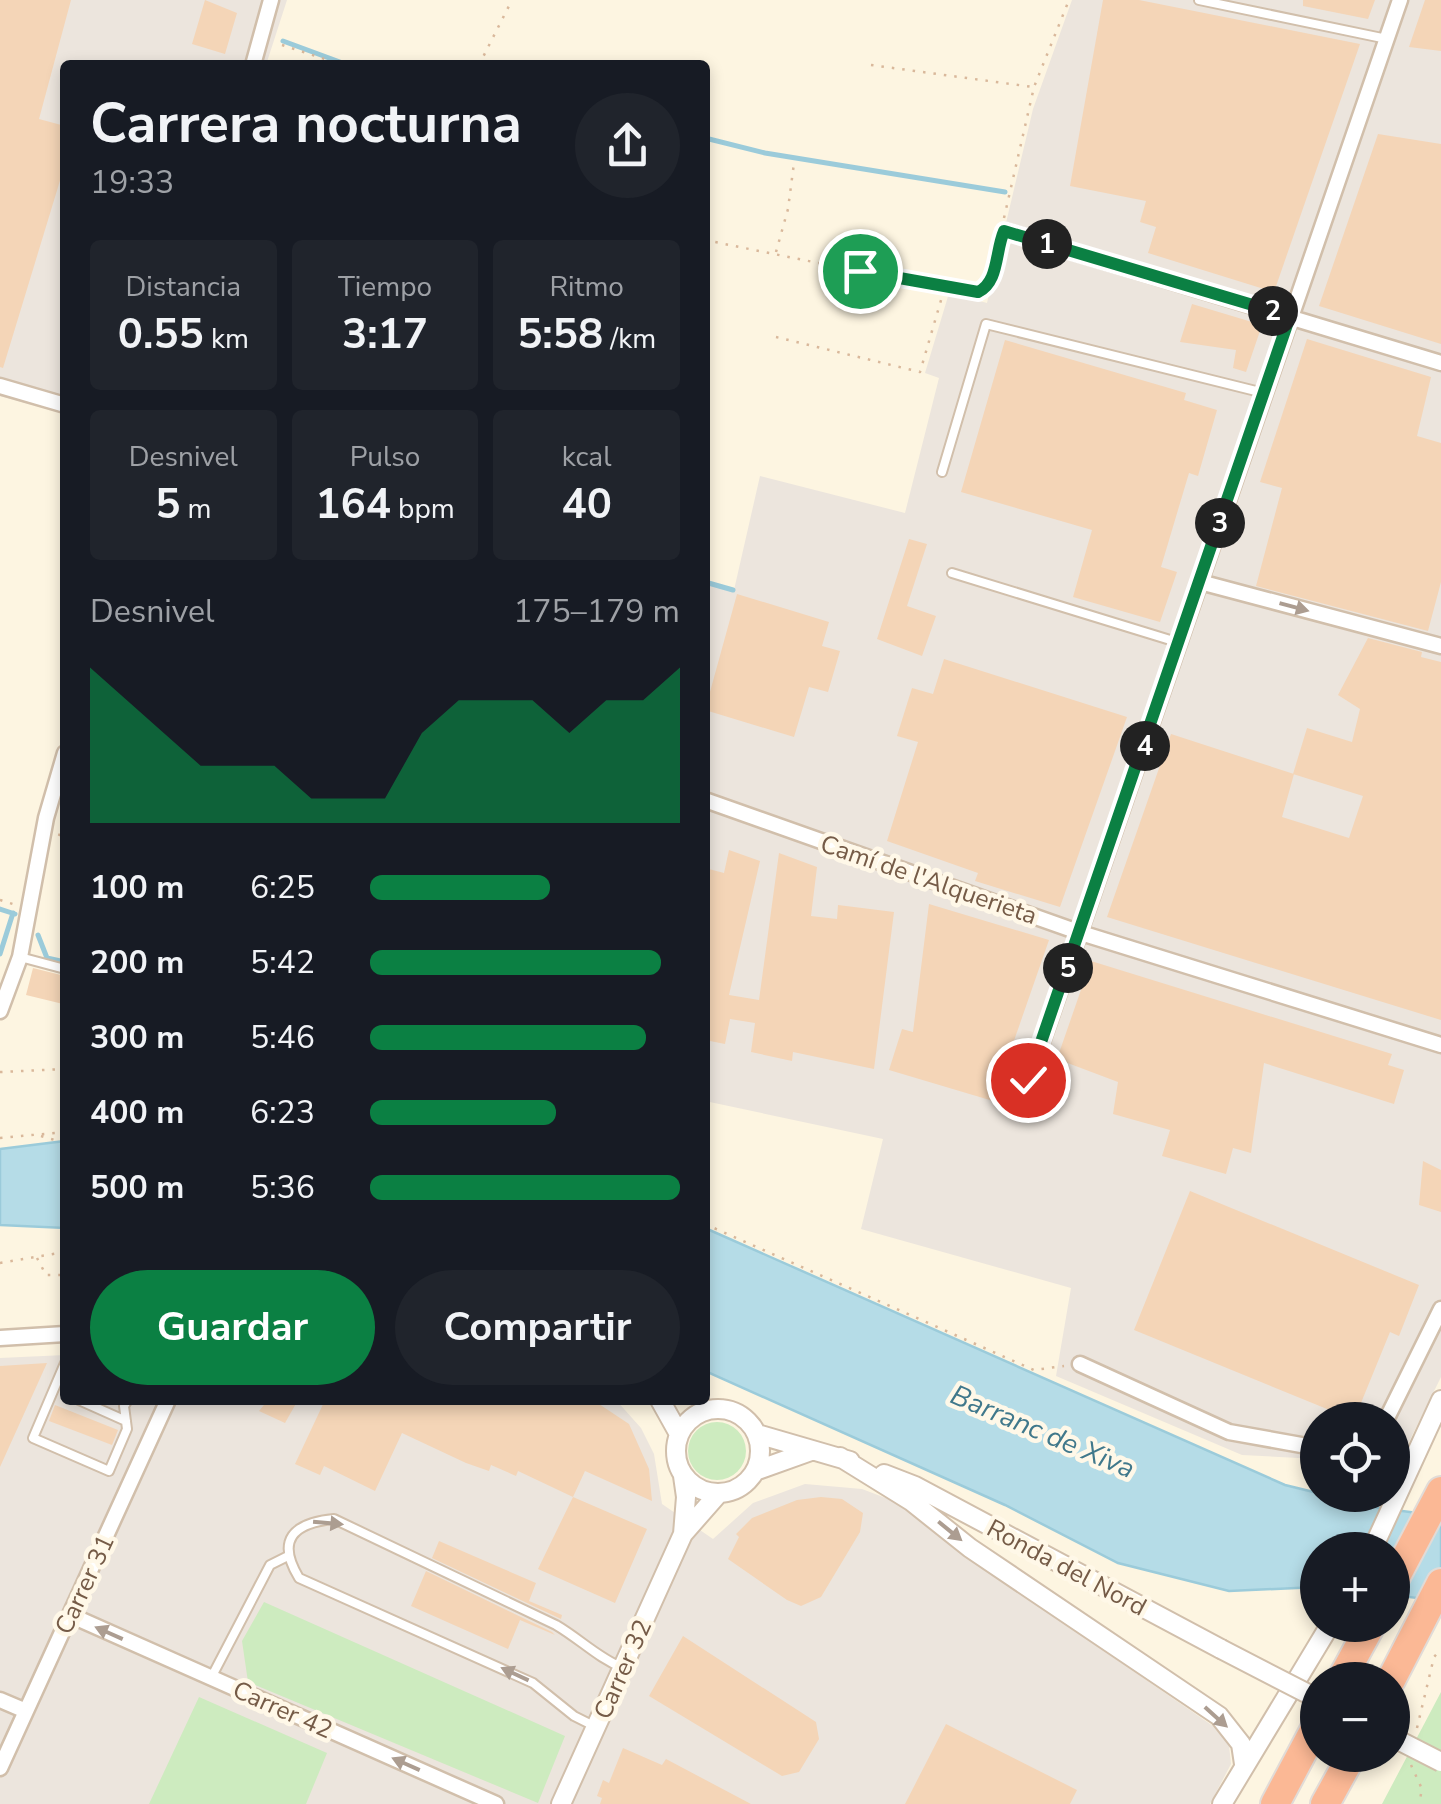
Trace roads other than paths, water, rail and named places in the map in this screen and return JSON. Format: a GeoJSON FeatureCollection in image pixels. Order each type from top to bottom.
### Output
{"type":"FeatureCollection","features":[{"type":"Feature","properties":{"kind":"highway"},"geometry":{"type":"LineString","coordinates":[[1410,1550],[1437,1499]]}},
{"type":"Feature","properties":{"kind":"highway"},"geometry":{"type":"LineString","coordinates":[[1400,1662],[1436,1593]]}},
{"type":"Feature","properties":{"kind":"highway"},"geometry":{"type":"LineString","coordinates":[[1274,1800],[1300,1754]]}},
{"type":"Feature","properties":{"kind":"highway"},"geometry":{"type":"LineString","coordinates":[[1330,1798],[1343,1772]]}},
{"type":"Feature","properties":{"kind":"street"},"geometry":{"type":"LineString","coordinates":[[254,60],[270,0]]}},
{"type":"Feature","properties":{"kind":"street"},"geometry":{"type":"LineString","coordinates":[[1020,1106],[1400,0]]}},
{"type":"Feature","properties":{"kind":"street"},"geometry":{"type":"LineString","coordinates":[[1004,231],[1441,363]]}},
{"type":"Feature","properties":{"kind":"street"},"geometry":{"type":"LineString","coordinates":[[0,386],[60,404]]}},
{"type":"Feature","properties":{"kind":"street"},"geometry":{"type":"LineString","coordinates":[[1200,582],[1441,646]]}},
{"type":"Feature","properties":{"kind":"street"},"geometry":{"type":"LineString","coordinates":[[0,1011],[20,957],[46,818],[60,770]]}},
{"type":"Feature","properties":{"kind":"street","name":"Camí de l'Alquerieta"},"geometry":{"type":"LineString","coordinates":[[710,802],[1081,932],[1441,1045]]}},
{"type":"Feature","properties":{"kind":"street"},"geometry":{"type":"LineString","coordinates":[[1395,1402],[1441,1308]]}},
{"type":"Feature","properties":{"kind":"street"},"geometry":{"type":"LineString","coordinates":[[0,1338],[60,1332]]}},
{"type":"Feature","properties":{"kind":"street"},"geometry":{"type":"LineString","coordinates":[[1080,1364],[1229,1432],[1300,1445]]}},
{"type":"Feature","properties":{"kind":"street"},"geometry":{"type":"LineString","coordinates":[[1382,1532],[1441,1400]]}},
{"type":"Feature","properties":{"kind":"street","name":"Carrer 31"},"geometry":{"type":"LineString","coordinates":[[0,1768],[166,1405]]}},
{"type":"Feature","properties":{"kind":"street"},"geometry":{"type":"LineString","coordinates":[[663,1405],[679,1434]]}},
{"type":"Feature","properties":{"kind":"street"},"geometry":{"type":"LineString","coordinates":[[696,1405],[706,1410],[730,1410],[757,1434],[760,1446],[755,1471],[746,1482],[719,1493],[705,1492],[683,1476],[675,1456],[679,1434],[694,1416],[706,1410]]}},
{"type":"Feature","properties":{"kind":"street","name":"Ronda del Nord"},"geometry":{"type":"LineString","coordinates":[[757,1434],[840,1458],[915,1486],[1300,1690]]}},
{"type":"Feature","properties":{"kind":"street"},"geometry":{"type":"LineString","coordinates":[[755,1471],[811,1452]]}},
{"type":"Feature","properties":{"kind":"street"},"geometry":{"type":"LineString","coordinates":[[840,1458],[911,1501],[970,1548],[1219,1716],[1241,1744],[1244,1764]]}},
{"type":"Feature","properties":{"kind":"street","name":"Carrer 32"},"geometry":{"type":"LineString","coordinates":[[683,1476],[683,1534]]}},
{"type":"Feature","properties":{"kind":"street","name":"Carrer 32"},"geometry":{"type":"LineString","coordinates":[[562,1804],[683,1534],[719,1493]]}},
{"type":"Feature","properties":{"kind":"street","name":"Carrer 42"},"geometry":{"type":"LineString","coordinates":[[70,1615],[496,1804]]}},
{"type":"Feature","properties":{"kind":"street"},"geometry":{"type":"LineString","coordinates":[[1222,1804],[1319,1642]]}},
{"type":"Feature","properties":{"kind":"street"},"geometry":{"type":"LineString","coordinates":[[0,1700],[26,1712]]}},
{"type":"Feature","properties":{"kind":"street"},"geometry":{"type":"LineString","coordinates":[[1410,1746],[1441,1762]]}},
{"type":"Feature","properties":{"kind":"lane"},"geometry":{"type":"LineString","coordinates":[[1198,0],[1386,39]]}},
{"type":"Feature","properties":{"kind":"lane"},"geometry":{"type":"LineString","coordinates":[[942,472],[986,324],[1264,393]]}},
{"type":"Feature","properties":{"kind":"lane"},"geometry":{"type":"LineString","coordinates":[[952,573],[1180,643]]}},
{"type":"Feature","properties":{"kind":"lane"},"geometry":{"type":"LineString","coordinates":[[20,957],[60,968]]}},
{"type":"Feature","properties":{"kind":"lane"},"geometry":{"type":"LineString","coordinates":[[60,1377],[33,1438],[109,1471],[127,1429],[125,1405]]}},
{"type":"Feature","properties":{"kind":"lane"},"geometry":{"type":"LineString","coordinates":[[55,1390],[60,1392]]}},
{"type":"Feature","properties":{"kind":"lane"},"geometry":{"type":"LineString","coordinates":[[90,1405],[126,1421]]}},
{"type":"Feature","properties":{"kind":"lane"},"geometry":{"type":"LineString","coordinates":[[596,1728],[574,1716],[533,1683],[299,1578],[287,1546],[294,1534],[310,1522],[334,1520],[556,1625],[590,1645],[601,1659],[623,1668]]}},
{"type":"Feature","properties":{"kind":"lane"},"geometry":{"type":"LineString","coordinates":[[211,1678],[270,1565],[288,1556]]}},
{"type":"Feature","properties":{"kind":"water"},"geometry":{"type":"Polygon","coordinates":[[[60,1142],[60,1228],[0,1225],[0,1149],[60,1142]]]}},
{"type":"Feature","properties":{"kind":"water","name":"Barranc de Xiva"},"geometry":{"type":"Polygon","coordinates":[[[710,1230],[1300,1489],[1300,1512],[1410,1512],[1441,1516],[1441,1601],[1410,1597],[1410,1532],[1300,1532],[1300,1588],[1229,1591],[1118,1563],[1005,1505],[710,1373],[710,1230]]]}},
{"type":"Feature","properties":{"kind":"waterway"},"geometry":{"type":"LineString","coordinates":[[283,41],[334,60]]}},
{"type":"Feature","properties":{"kind":"waterway"},"geometry":{"type":"LineString","coordinates":[[710,139],[765,153],[1005,192]]}},
{"type":"Feature","properties":{"kind":"waterway"},"geometry":{"type":"LineString","coordinates":[[710,583],[733,590]]}},
{"type":"Feature","properties":{"kind":"waterway"},"geometry":{"type":"LineString","coordinates":[[0,909],[15,914]]}},
{"type":"Feature","properties":{"kind":"waterway"},"geometry":{"type":"LineString","coordinates":[[0,954],[13,913]]}},
{"type":"Feature","properties":{"kind":"waterway"},"geometry":{"type":"LineString","coordinates":[[38,935],[47,958],[60,961]]}}]}
